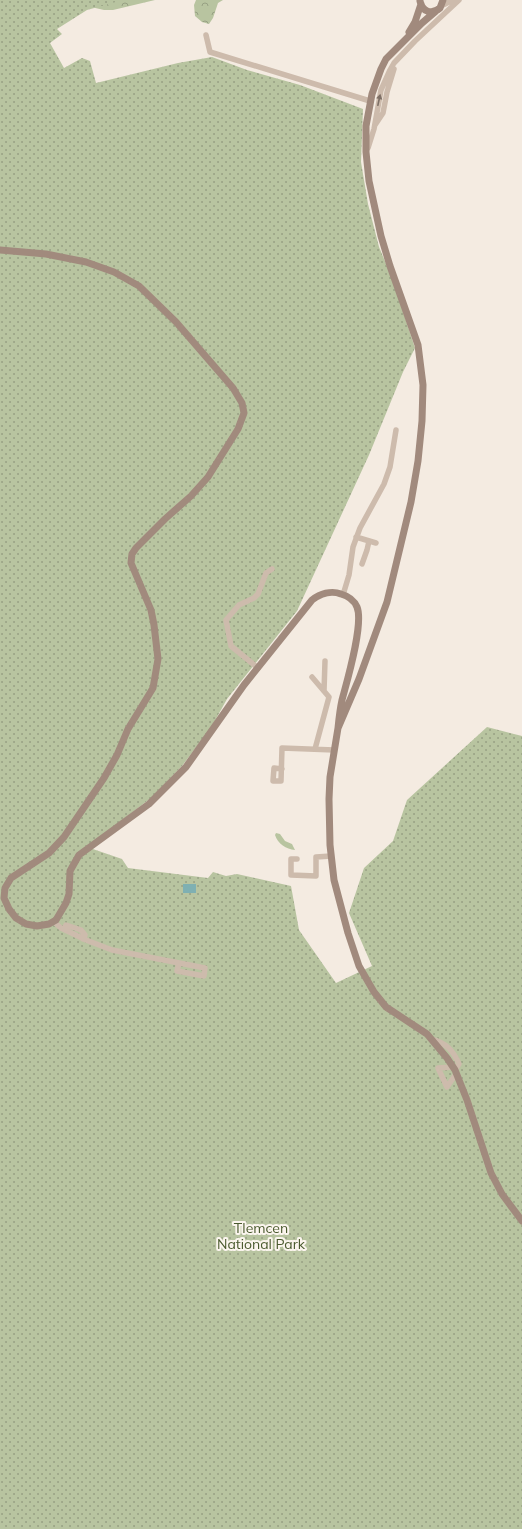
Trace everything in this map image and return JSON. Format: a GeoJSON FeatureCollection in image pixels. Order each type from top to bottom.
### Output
{"type":"FeatureCollection","features":[{"type":"Feature","properties":{"kind":"main road"},"geometry":{"type":"LineString","coordinates":[[421,2],[426,11],[431,12],[440,6]]}},
{"type":"Feature","properties":{"kind":"main road"},"geometry":{"type":"LineString","coordinates":[[398,47],[413,26],[421,2]]}},
{"type":"Feature","properties":{"kind":"main road"},"geometry":{"type":"LineString","coordinates":[[338,728],[362,672],[387,602],[411,502],[418,461],[423,408],[423,385],[418,345],[381,236],[369,181],[366,152],[366,126],[370,101],[380,69],[398,47],[440,6]]}},
{"type":"Feature","properties":{"kind":"main road"},"geometry":{"type":"LineString","coordinates":[[0,250],[46,254],[86,262],[114,272],[139,286],[163,308],[202,351],[233,388],[244,408],[244,413],[238,429],[208,477],[191,496],[136,548],[131,558],[131,563],[151,610],[154,625],[158,659],[153,688],[131,723],[104,778],[64,837],[49,853],[11,878],[5,888],[4,898],[12,914],[20,921],[31,925],[37,926],[54,922],[66,903],[69,894],[70,871],[79,855],[142,810],[176,778],[191,761],[258,668],[312,600],[321,595],[330,593],[344,595],[354,602],[357,607],[359,621],[342,701],[334,750],[329,799],[331,856],[334,880],[348,933],[359,966],[366,980],[386,1007],[418,1027],[442,1050],[454,1070],[467,1100],[491,1173],[502,1194],[522,1220]]}},
{"type":"Feature","properties":{"kind":"street"},"geometry":{"type":"LineString","coordinates":[[440,6],[453,0]]}},
{"type":"Feature","properties":{"kind":"street"},"geometry":{"type":"LineString","coordinates":[[366,152],[374,126],[383,113],[391,77],[399,58],[430,25],[459,0]]}},
{"type":"Feature","properties":{"kind":"street"},"geometry":{"type":"LineString","coordinates":[[206,35],[210,52],[370,101]]}},
{"type":"Feature","properties":{"kind":"street"},"geometry":{"type":"LineString","coordinates":[[344,595],[356,537],[384,484],[390,467],[396,430]]}},
{"type":"Feature","properties":{"kind":"street"},"geometry":{"type":"LineString","coordinates":[[356,537],[376,543]]}},
{"type":"Feature","properties":{"kind":"street"},"geometry":{"type":"LineString","coordinates":[[362,564],[369,541]]}},
{"type":"Feature","properties":{"kind":"street"},"geometry":{"type":"LineString","coordinates":[[258,668],[231,646],[226,620],[238,605],[254,598],[258,594],[266,573],[272,569]]}},
{"type":"Feature","properties":{"kind":"street"},"geometry":{"type":"LineString","coordinates":[[324,691],[325,661]]}},
{"type":"Feature","properties":{"kind":"street"},"geometry":{"type":"LineString","coordinates":[[312,677],[329,697],[315,749]]}},
{"type":"Feature","properties":{"kind":"street"},"geometry":{"type":"LineString","coordinates":[[282,769],[282,748],[334,750]]}},
{"type":"Feature","properties":{"kind":"street"},"geometry":{"type":"LineString","coordinates":[[297,859],[291,859],[291,875],[316,876],[316,857],[331,856]]}},
{"type":"Feature","properties":{"kind":"street"},"geometry":{"type":"LineString","coordinates":[[54,922],[83,939],[112,950],[179,963]]}},
{"type":"Feature","properties":{"kind":"green space"},"geometry":{"type":"Polygon","coordinates":[[[0,0],[155,0],[113,10],[104,10],[78,4],[0,0]]]}},
{"type":"Feature","properties":{"kind":"green space","name":"Tlemcen National Park"},"geometry":{"type":"Polygon","coordinates":[[[0,0],[123,0],[87,10],[57,29],[62,34],[50,43],[64,68],[82,58],[90,61],[96,83],[178,63],[212,57],[247,70],[300,85],[363,109],[361,162],[368,204],[379,247],[392,278],[415,348],[403,372],[369,455],[297,611],[227,699],[212,726],[182,766],[151,798],[87,847],[122,859],[128,868],[208,878],[213,872],[226,876],[237,874],[291,886],[299,930],[336,983],[372,966],[349,913],[364,868],[393,841],[407,800],[487,727],[522,736],[522,1529],[0,1529],[0,0]]]}},
{"type":"Feature","properties":{"kind":"green space"},"geometry":{"type":"Polygon","coordinates":[[[196,0],[223,0],[218,3],[213,18],[209,24],[202,22],[195,16],[194,5],[196,0]]]}},
{"type":"Feature","properties":{"kind":"green space"},"geometry":{"type":"Polygon","coordinates":[[[276,833],[280,834],[285,841],[292,844],[295,850],[280,843],[276,838],[276,833]]]}},
{"type":"Feature","properties":{"kind":"water"},"geometry":{"type":"Polygon","coordinates":[[[183,884],[196,884],[196,893],[183,893],[183,884]]]}}]}
